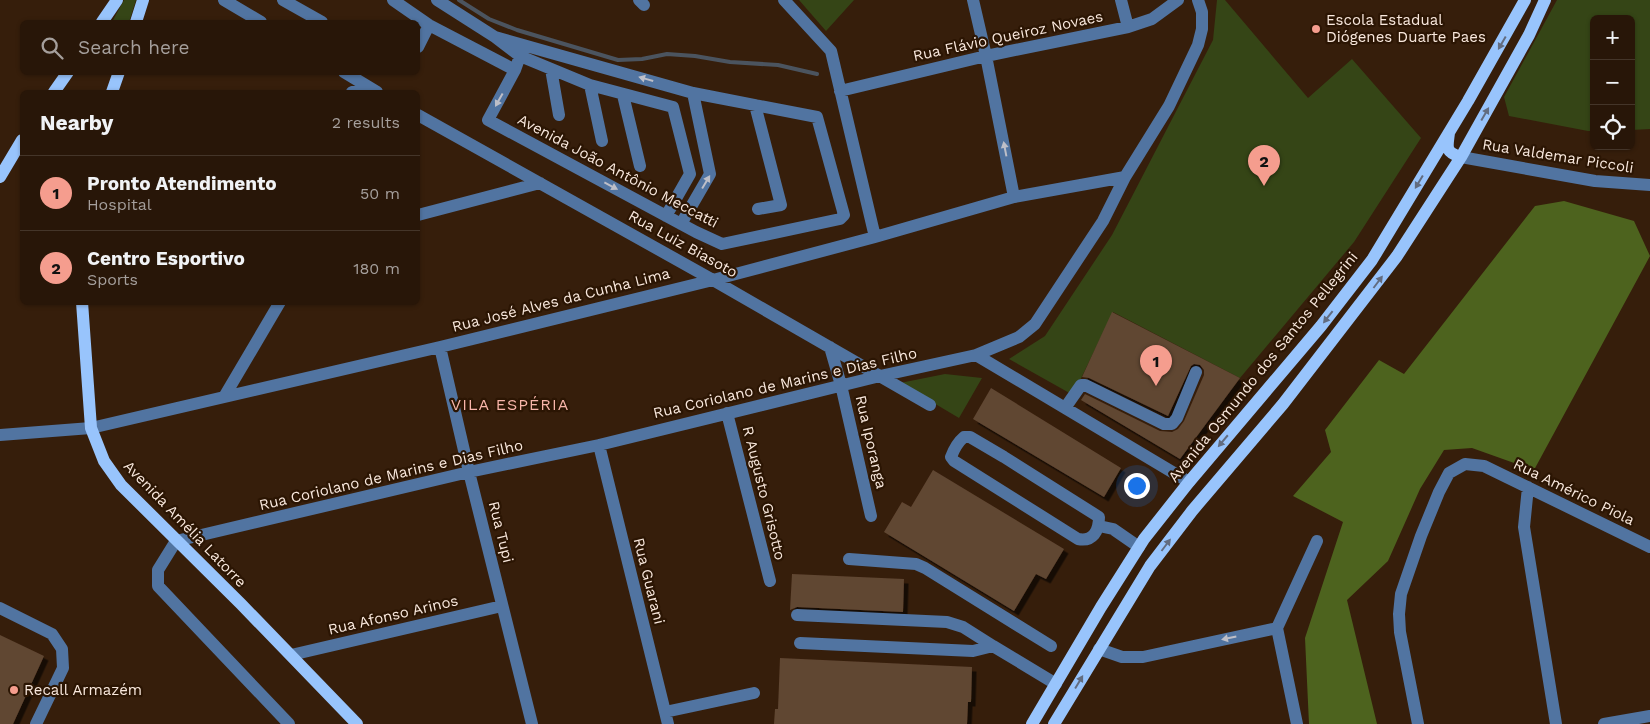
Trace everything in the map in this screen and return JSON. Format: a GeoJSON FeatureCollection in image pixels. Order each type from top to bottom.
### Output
{"type":"FeatureCollection","features":[{"type":"Feature","properties":{"kind":"main road"},"geometry":{"type":"LineString","coordinates":[[103,20],[117,0]]}},
{"type":"Feature","properties":{"kind":"main road"},"geometry":{"type":"LineString","coordinates":[[137,20],[144,0]]}},
{"type":"Feature","properties":{"kind":"main road","name":"Avenida Osmundo dos Santos Pellegrini"},"geometry":{"type":"LineString","coordinates":[[1032,724],[1139,547],[1189,482],[1321,326],[1372,260],[1450,131],[1525,0]]}},
{"type":"Feature","properties":{"kind":"main road"},"geometry":{"type":"LineString","coordinates":[[1054,724],[1150,566],[1192,511],[1283,404],[1397,256],[1461,157],[1529,36],[1545,0]]}},
{"type":"Feature","properties":{"kind":"main road"},"geometry":{"type":"LineString","coordinates":[[55,90],[66,75]]}},
{"type":"Feature","properties":{"kind":"main road"},"geometry":{"type":"LineString","coordinates":[[113,90],[118,75]]}},
{"type":"Feature","properties":{"kind":"main road"},"geometry":{"type":"LineString","coordinates":[[1450,131],[1448,150],[1452,154],[1461,157]]}},
{"type":"Feature","properties":{"kind":"main road"},"geometry":{"type":"LineString","coordinates":[[0,177],[20,143]]}},
{"type":"Feature","properties":{"kind":"main road","name":"Avenida Amélia Latorre"},"geometry":{"type":"LineString","coordinates":[[82,305],[91,428],[104,461],[121,485],[241,604],[357,724]]}},
{"type":"Feature","properties":{"kind":"main road"},"geometry":{"type":"LineString","coordinates":[[1283,404],[1286,391],[1294,380],[1295,374],[1293,368],[1288,363]]}},
{"type":"Feature","properties":{"kind":"street"},"geometry":{"type":"LineString","coordinates":[[224,0],[258,20]]}},
{"type":"Feature","properties":{"kind":"street"},"geometry":{"type":"LineString","coordinates":[[283,0],[318,20]]}},
{"type":"Feature","properties":{"kind":"street"},"geometry":{"type":"LineString","coordinates":[[393,0],[429,25],[515,70]]}},
{"type":"Feature","properties":{"kind":"street"},"geometry":{"type":"LineString","coordinates":[[437,0],[495,37],[520,56],[590,85],[673,107],[692,93],[710,174],[681,224]]}},
{"type":"Feature","properties":{"kind":"street"},"geometry":{"type":"LineString","coordinates":[[784,0],[831,51],[875,238]]}},
{"type":"Feature","properties":{"kind":"street"},"geometry":{"type":"LineString","coordinates":[[974,0],[1014,197]]}},
{"type":"Feature","properties":{"kind":"street"},"geometry":{"type":"LineString","coordinates":[[1120,0],[1128,27]]}},
{"type":"Feature","properties":{"kind":"street","name":"Rua Flávio Queiroz Novaes"},"geometry":{"type":"LineString","coordinates":[[840,92],[986,56],[1128,27],[1152,19],[1178,0]]}},
{"type":"Feature","properties":{"kind":"street","name":"Rua Coriolano de Marins e Dias Filho"},"geometry":{"type":"LineString","coordinates":[[176,541],[469,472],[599,445],[841,385],[976,355],[1019,337],[1036,324],[1103,222],[1125,177],[1169,106],[1198,45],[1202,29],[1202,12],[1198,0]]}},
{"type":"Feature","properties":{"kind":"street"},"geometry":{"type":"LineString","coordinates":[[420,43],[429,25]]}},
{"type":"Feature","properties":{"kind":"street","name":"Avenida João Antônio Meccatti"},"geometry":{"type":"LineString","coordinates":[[495,37],[692,93],[817,117],[844,214],[840,219],[722,244],[681,224],[488,120],[515,70],[520,56]]}},
{"type":"Feature","properties":{"kind":"street"},"geometry":{"type":"LineString","coordinates":[[551,69],[560,115]]}},
{"type":"Feature","properties":{"kind":"street"},"geometry":{"type":"LineString","coordinates":[[349,75],[373,90]]}},
{"type":"Feature","properties":{"kind":"street"},"geometry":{"type":"LineString","coordinates":[[590,85],[602,141]]}},
{"type":"Feature","properties":{"kind":"street"},"geometry":{"type":"LineString","coordinates":[[623,95],[640,166]]}},
{"type":"Feature","properties":{"kind":"street"},"geometry":{"type":"LineString","coordinates":[[755,105],[781,205],[758,209]]}},
{"type":"Feature","properties":{"kind":"street"},"geometry":{"type":"LineString","coordinates":[[666,216],[690,174],[673,107]]}},
{"type":"Feature","properties":{"kind":"street","name":"Rua Luiz Biasoto"},"geometry":{"type":"LineString","coordinates":[[420,116],[713,280],[930,406]]}},
{"type":"Feature","properties":{"kind":"street","name":"Rua Valdemar Piccoli"},"geometry":{"type":"LineString","coordinates":[[1461,157],[1595,181],[1650,185]]}},
{"type":"Feature","properties":{"kind":"street","name":"Rua José Alves da Cunha Lima"},"geometry":{"type":"LineString","coordinates":[[0,435],[91,428],[440,347],[713,280],[875,238],[1014,197],[1125,177]]}},
{"type":"Feature","properties":{"kind":"street"},"geometry":{"type":"LineString","coordinates":[[420,214],[540,183]]}},
{"type":"Feature","properties":{"kind":"street"},"geometry":{"type":"LineString","coordinates":[[224,397],[278,305]]}},
{"type":"Feature","properties":{"kind":"street","name":"Rua Tupi"},"geometry":{"type":"LineString","coordinates":[[440,347],[532,724]]}},
{"type":"Feature","properties":{"kind":"street","name":"Rua Iporanga"},"geometry":{"type":"LineString","coordinates":[[830,347],[841,385],[871,516]]}},
{"type":"Feature","properties":{"kind":"street"},"geometry":{"type":"LineString","coordinates":[[976,355],[1189,482]]}},
{"type":"Feature","properties":{"kind":"street"},"geometry":{"type":"LineString","coordinates":[[1065,408],[1081,385],[1164,424],[1172,424],[1177,418],[1196,372]]}},
{"type":"Feature","properties":{"kind":"street","name":"R Augusto Grisotto"},"geometry":{"type":"LineString","coordinates":[[727,413],[770,581]]}},
{"type":"Feature","properties":{"kind":"street"},"geometry":{"type":"LineString","coordinates":[[964,437],[970,438],[1004,457],[1099,517],[1099,526],[1092,537],[1085,540],[1078,539],[954,461],[951,457],[959,440],[964,437]]}},
{"type":"Feature","properties":{"kind":"street","name":"Rua Guarani"},"geometry":{"type":"LineString","coordinates":[[599,445],[667,718]]}},
{"type":"Feature","properties":{"kind":"street","name":"Rua Américo Piola"},"geometry":{"type":"LineString","coordinates":[[1418,724],[1400,632],[1401,594],[1428,518],[1449,473],[1465,464],[1484,466],[1650,547]]}},
{"type":"Feature","properties":{"kind":"street"},"geometry":{"type":"LineString","coordinates":[[1528,487],[1524,526],[1556,724]]}},
{"type":"Feature","properties":{"kind":"street"},"geometry":{"type":"LineString","coordinates":[[1099,526],[1113,529],[1139,547]]}},
{"type":"Feature","properties":{"kind":"street"},"geometry":{"type":"LineString","coordinates":[[176,541],[158,570],[158,586],[289,724]]}},
{"type":"Feature","properties":{"kind":"street"},"geometry":{"type":"LineString","coordinates":[[1297,724],[1277,628],[1317,541]]}},
{"type":"Feature","properties":{"kind":"street"},"geometry":{"type":"LineString","coordinates":[[849,559],[916,564],[1051,646]]}},
{"type":"Feature","properties":{"kind":"street","name":"Rua Afonso Arinos"},"geometry":{"type":"LineString","coordinates":[[291,655],[502,606]]}},
{"type":"Feature","properties":{"kind":"street"},"geometry":{"type":"LineString","coordinates":[[0,608],[52,634],[62,649],[63,668],[36,724]]}},
{"type":"Feature","properties":{"kind":"street"},"geometry":{"type":"LineString","coordinates":[[797,615],[947,622],[963,627],[1056,684]]}},
{"type":"Feature","properties":{"kind":"street"},"geometry":{"type":"LineString","coordinates":[[1099,649],[1122,657],[1143,657],[1277,628]]}},
{"type":"Feature","properties":{"kind":"street"},"geometry":{"type":"LineString","coordinates":[[800,642],[973,650],[993,646]]}},
{"type":"Feature","properties":{"kind":"street"},"geometry":{"type":"LineString","coordinates":[[667,718],[754,693]]}},
{"type":"Feature","properties":{"kind":"street"},"geometry":{"type":"LineString","coordinates":[[1604,724],[1650,716]]}},
{"type":"Feature","properties":{"kind":"green space"},"geometry":{"type":"Polygon","coordinates":[[[124,0],[136,0],[130,20],[113,20],[124,0]]]}},
{"type":"Feature","properties":{"kind":"green space"},"geometry":{"type":"Polygon","coordinates":[[[799,0],[854,0],[826,31],[799,0]]]}},
{"type":"Feature","properties":{"kind":"green space"},"geometry":{"type":"Polygon","coordinates":[[[1217,0],[1225,0],[1308,98],[1352,59],[1421,138],[1354,242],[1240,378],[1113,312],[1073,395],[1009,359],[1045,336],[1112,235],[1213,40],[1217,0]]]}},
{"type":"Feature","properties":{"kind":"green space"},"geometry":{"type":"Polygon","coordinates":[[[1557,0],[1650,0],[1650,129],[1635,130],[1635,15],[1590,15],[1590,131],[1509,116],[1504,97],[1557,0]]]}},
{"type":"Feature","properties":{"kind":"green space"},"geometry":{"type":"Polygon","coordinates":[[[1564,201],[1634,221],[1650,256],[1534,470],[1472,448],[1444,450],[1420,489],[1388,561],[1347,600],[1377,724],[1309,724],[1305,638],[1343,522],[1293,496],[1331,452],[1325,430],[1379,360],[1404,374],[1535,206],[1564,201]]]}},
{"type":"Feature","properties":{"kind":"green space"},"geometry":{"type":"Polygon","coordinates":[[[945,374],[982,378],[959,418],[900,383],[945,374]]]}},
{"type":"Feature","properties":{"kind":"building"},"geometry":{"type":"Polygon","coordinates":[[[1112,312],[1240,378],[1180,459],[1081,400],[1085,394],[1160,431],[1172,432],[1178,429],[1184,421],[1204,375],[1204,370],[1200,365],[1194,364],[1191,366],[1168,416],[1089,378],[1082,377],[1112,312]]]}},
{"type":"Feature","properties":{"kind":"building"},"geometry":{"type":"Polygon","coordinates":[[[991,388],[1121,468],[1104,497],[973,419],[991,388]]]}},
{"type":"Feature","properties":{"kind":"building"},"geometry":{"type":"Polygon","coordinates":[[[933,470],[1064,549],[1046,579],[1036,574],[1014,611],[884,532],[902,502],[911,507],[933,470]]]}},
{"type":"Feature","properties":{"kind":"building"},"geometry":{"type":"Polygon","coordinates":[[[792,574],[904,579],[903,612],[797,607],[790,610],[792,574]]]}},
{"type":"Feature","properties":{"kind":"building","name":"Recall Armazém"},"geometry":{"type":"Polygon","coordinates":[[[0,635],[44,656],[13,724],[0,724],[0,635]]]}},
{"type":"Feature","properties":{"kind":"building"},"geometry":{"type":"Polygon","coordinates":[[[780,658],[972,667],[971,702],[968,702],[967,724],[774,724],[775,709],[778,709],[780,658]]]}},
{"type":"Feature","properties":{"kind":"waterway"},"geometry":{"type":"LineString","coordinates":[[459,0],[489,19],[517,30],[618,60],[642,59],[667,54],[695,56],[730,62],[778,65],[817,74]]}},
{"type":"Feature","properties":{"kind":"place","name":"Escola Estadual Diógenes Duarte Paes"},"geometry":{"type":"Point","coordinates":[1316,29]}},
{"type":"Feature","properties":{"kind":"place","name":"Centro Esportivo"},"geometry":{"type":"Point","coordinates":[1264,186]}},
{"type":"Feature","properties":{"kind":"place","name":"Pronto Atendimento"},"geometry":{"type":"Point","coordinates":[1156,386]}},
{"type":"Feature","properties":{"kind":"place","name":"Recall Armazém"},"geometry":{"type":"Point","coordinates":[14,690]}},
{"type":"Feature","properties":{"kind":"district","name":"VILA ESPÉRIA"},"geometry":{"type":"Point","coordinates":[510,404]}}]}
